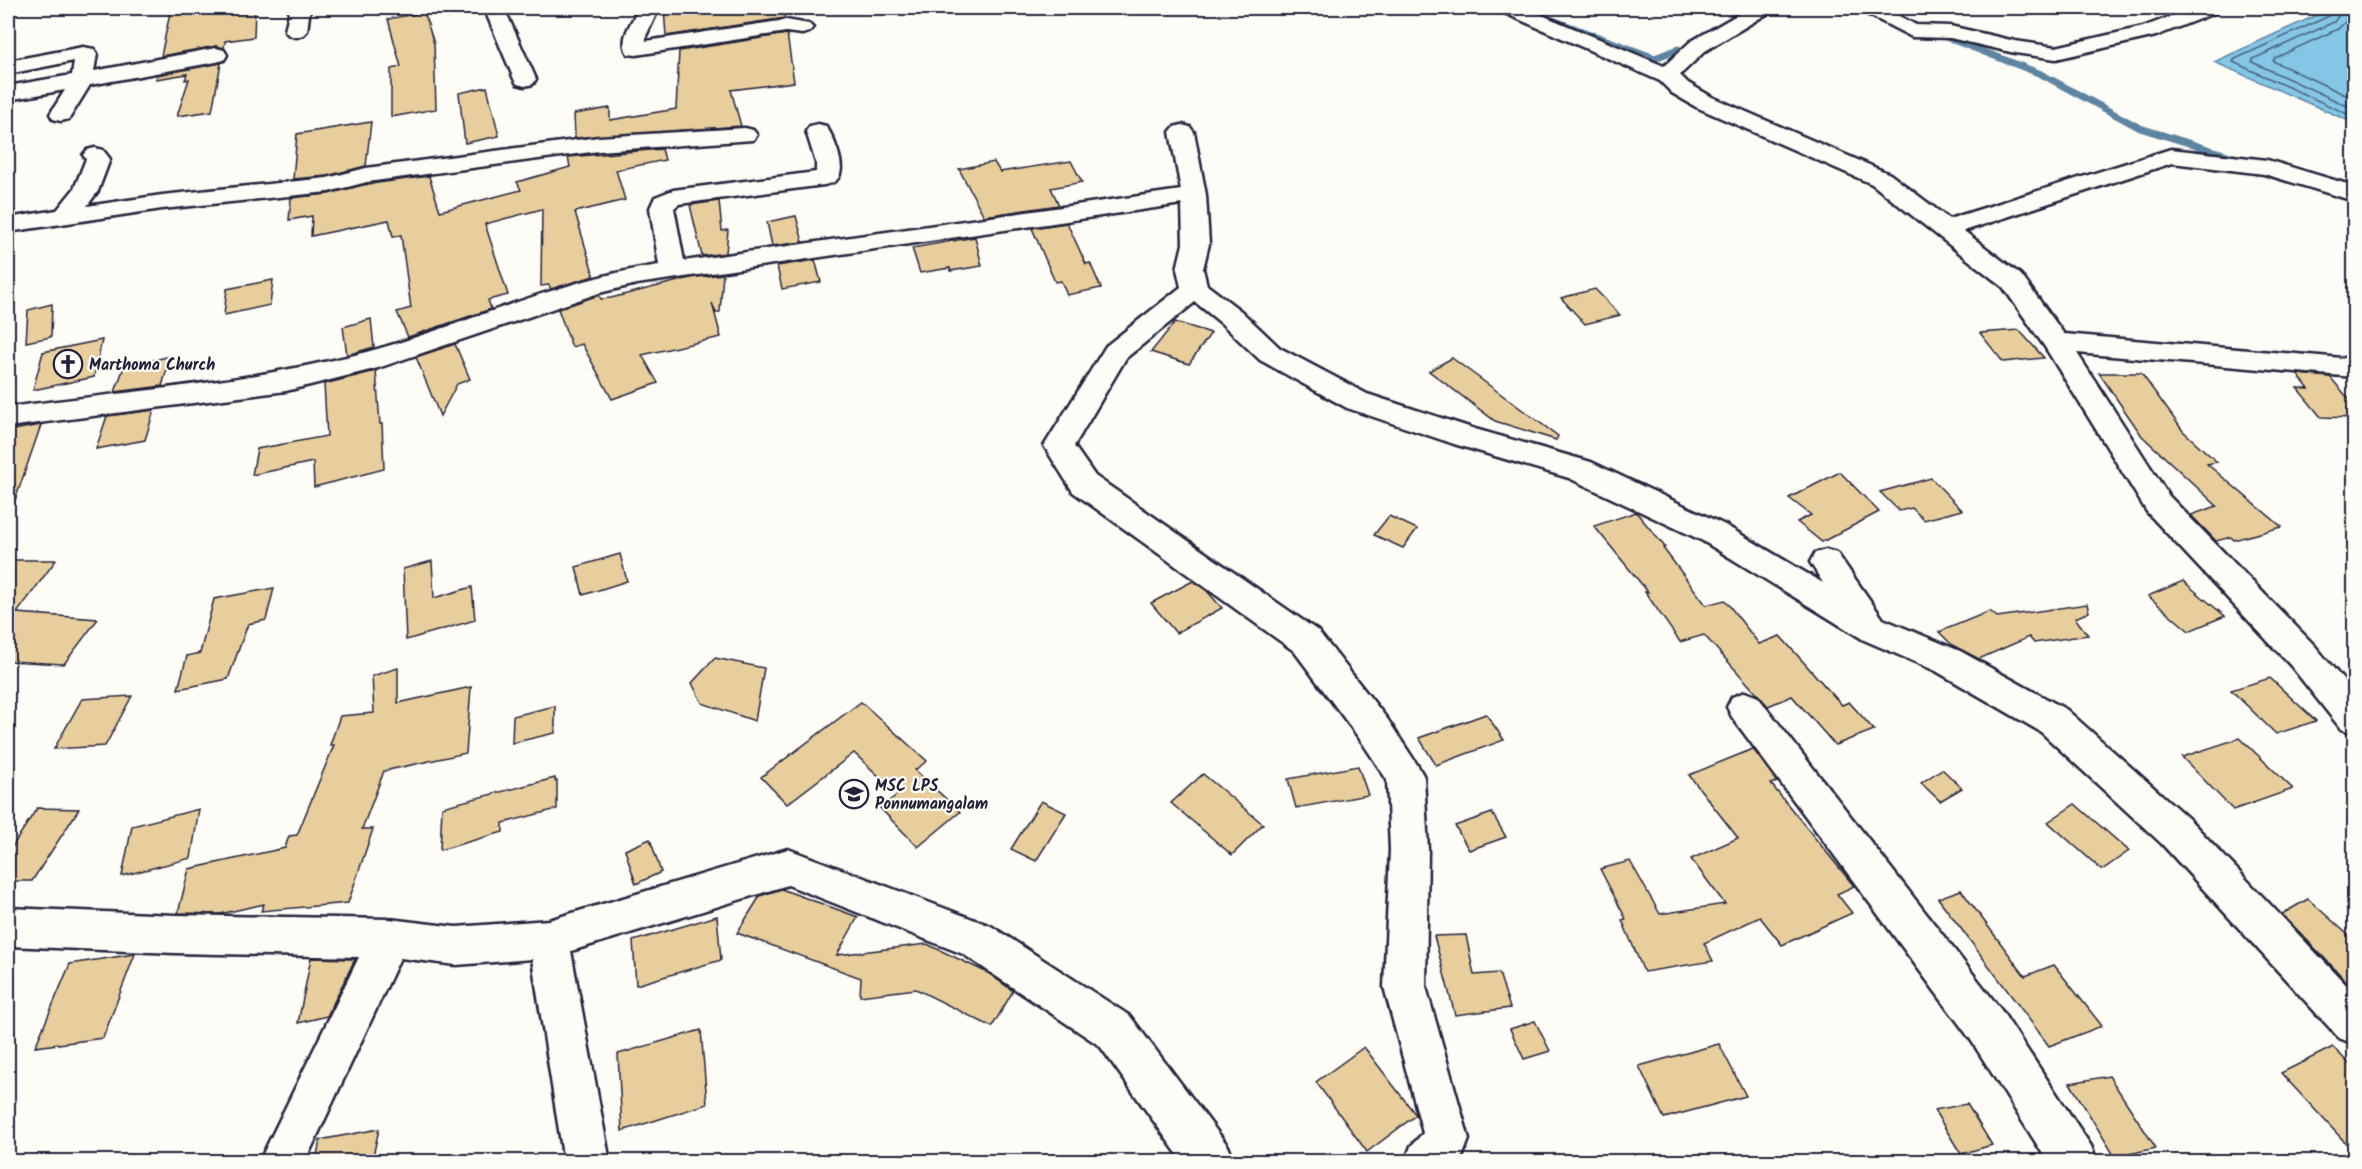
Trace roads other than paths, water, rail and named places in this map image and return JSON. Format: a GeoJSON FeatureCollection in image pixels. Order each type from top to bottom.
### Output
{"type":"FeatureCollection","features":[{"type":"Feature","properties":{"kind":"street"},"geometry":{"type":"LineString","coordinates":[[296,31],[300,8]]}},
{"type":"Feature","properties":{"kind":"street"},"geometry":{"type":"LineString","coordinates":[[437,8],[449,10],[466,8]]}},
{"type":"Feature","properties":{"kind":"street"},"geometry":{"type":"LineString","coordinates":[[494,8],[525,79]]}},
{"type":"Feature","properties":{"kind":"street"},"geometry":{"type":"LineString","coordinates":[[649,8],[635,36],[636,49],[786,26],[802,28]]}},
{"type":"Feature","properties":{"kind":"street"},"geometry":{"type":"LineString","coordinates":[[1509,8],[1668,76],[1680,88],[1704,102],[1881,179],[2012,281],[2056,342],[2158,504],[2303,656],[2355,718]]}},
{"type":"Feature","properties":{"kind":"street"},"geometry":{"type":"LineString","coordinates":[[1668,76],[1674,64],[1691,51],[1763,8]]}},
{"type":"Feature","properties":{"kind":"street"},"geometry":{"type":"LineString","coordinates":[[1870,8],[1912,31],[1950,32],[2015,47],[2056,53],[2149,32],[2210,8]]}},
{"type":"Feature","properties":{"kind":"street"},"geometry":{"type":"LineString","coordinates":[[8,67],[83,52],[86,54],[82,80],[61,114]]}},
{"type":"Feature","properties":{"kind":"street"},"geometry":{"type":"LineString","coordinates":[[8,93],[216,55]]}},
{"type":"Feature","properties":{"kind":"street"},"geometry":{"type":"LineString","coordinates":[[673,270],[662,208],[664,202],[673,197],[824,178],[828,174],[828,163],[818,131]]}},
{"type":"Feature","properties":{"kind":"street"},"geometry":{"type":"LineString","coordinates":[[1182,132],[1194,195],[1196,244],[1190,269],[1195,289],[1231,316],[1270,354],[1357,400],[1465,437],[1580,470],[1714,532],[1876,631],[1948,661],[2054,720],[2176,832],[2355,1023]]}},
{"type":"Feature","properties":{"kind":"street"},"geometry":{"type":"LineString","coordinates":[[8,225],[162,202],[328,185],[366,175],[599,144],[745,135]]}},
{"type":"Feature","properties":{"kind":"street"},"geometry":{"type":"LineString","coordinates":[[65,217],[86,191],[98,159],[95,155]]}},
{"type":"Feature","properties":{"kind":"street"},"geometry":{"type":"LineString","coordinates":[[1945,229],[2171,156],[2267,167],[2355,194]]}},
{"type":"Feature","properties":{"kind":"street"},"geometry":{"type":"LineString","coordinates":[[8,417],[286,381],[368,361],[592,286],[673,270],[1194,195]]}},
{"type":"Feature","properties":{"kind":"street"},"geometry":{"type":"LineString","coordinates":[[1195,289],[1116,352],[1059,446],[1083,484],[1306,641],[1376,731],[1405,777],[1409,850],[1405,987],[1447,1139],[1427,1161]]}},
{"type":"Feature","properties":{"kind":"street"},"geometry":{"type":"LineString","coordinates":[[2056,342],[2345,367],[2355,391]]}},
{"type":"Feature","properties":{"kind":"street"},"geometry":{"type":"LineString","coordinates":[[1826,562],[1876,631]]}},
{"type":"Feature","properties":{"kind":"street"},"geometry":{"type":"LineString","coordinates":[[1745,707],[1986,1025],[2076,1161]]}},
{"type":"Feature","properties":{"kind":"street"},"geometry":{"type":"LineString","coordinates":[[8,927],[175,934],[389,938],[456,946],[549,939],[788,867],[977,939],[1115,1031],[1206,1156],[1212,1161]]}},
{"type":"Feature","properties":{"kind":"street"},"geometry":{"type":"LineString","coordinates":[[281,1161],[389,938]]}},
{"type":"Feature","properties":{"kind":"street"},"geometry":{"type":"LineString","coordinates":[[549,939],[587,1161]]}},
{"type":"Feature","properties":{"kind":"water"},"geometry":{"type":"Polygon","coordinates":[[[2332,8],[2354,8],[2354,123],[2214,62],[2332,8]]]}},
{"type":"Feature","properties":{"kind":"waterway"},"geometry":{"type":"LineString","coordinates":[[1520,8],[1655,58],[1678,49]]}},
{"type":"Feature","properties":{"kind":"waterway"},"geometry":{"type":"LineString","coordinates":[[1938,34],[2041,74],[2140,128],[2240,159]]}},
{"type":"Feature","properties":{"kind":"place","name":"Marthoma Church"},"geometry":{"type":"Point","coordinates":[68,364]}},
{"type":"Feature","properties":{"kind":"place","name":"MSC LPS Ponnumangalam"},"geometry":{"type":"Point","coordinates":[854,794]}}]}
